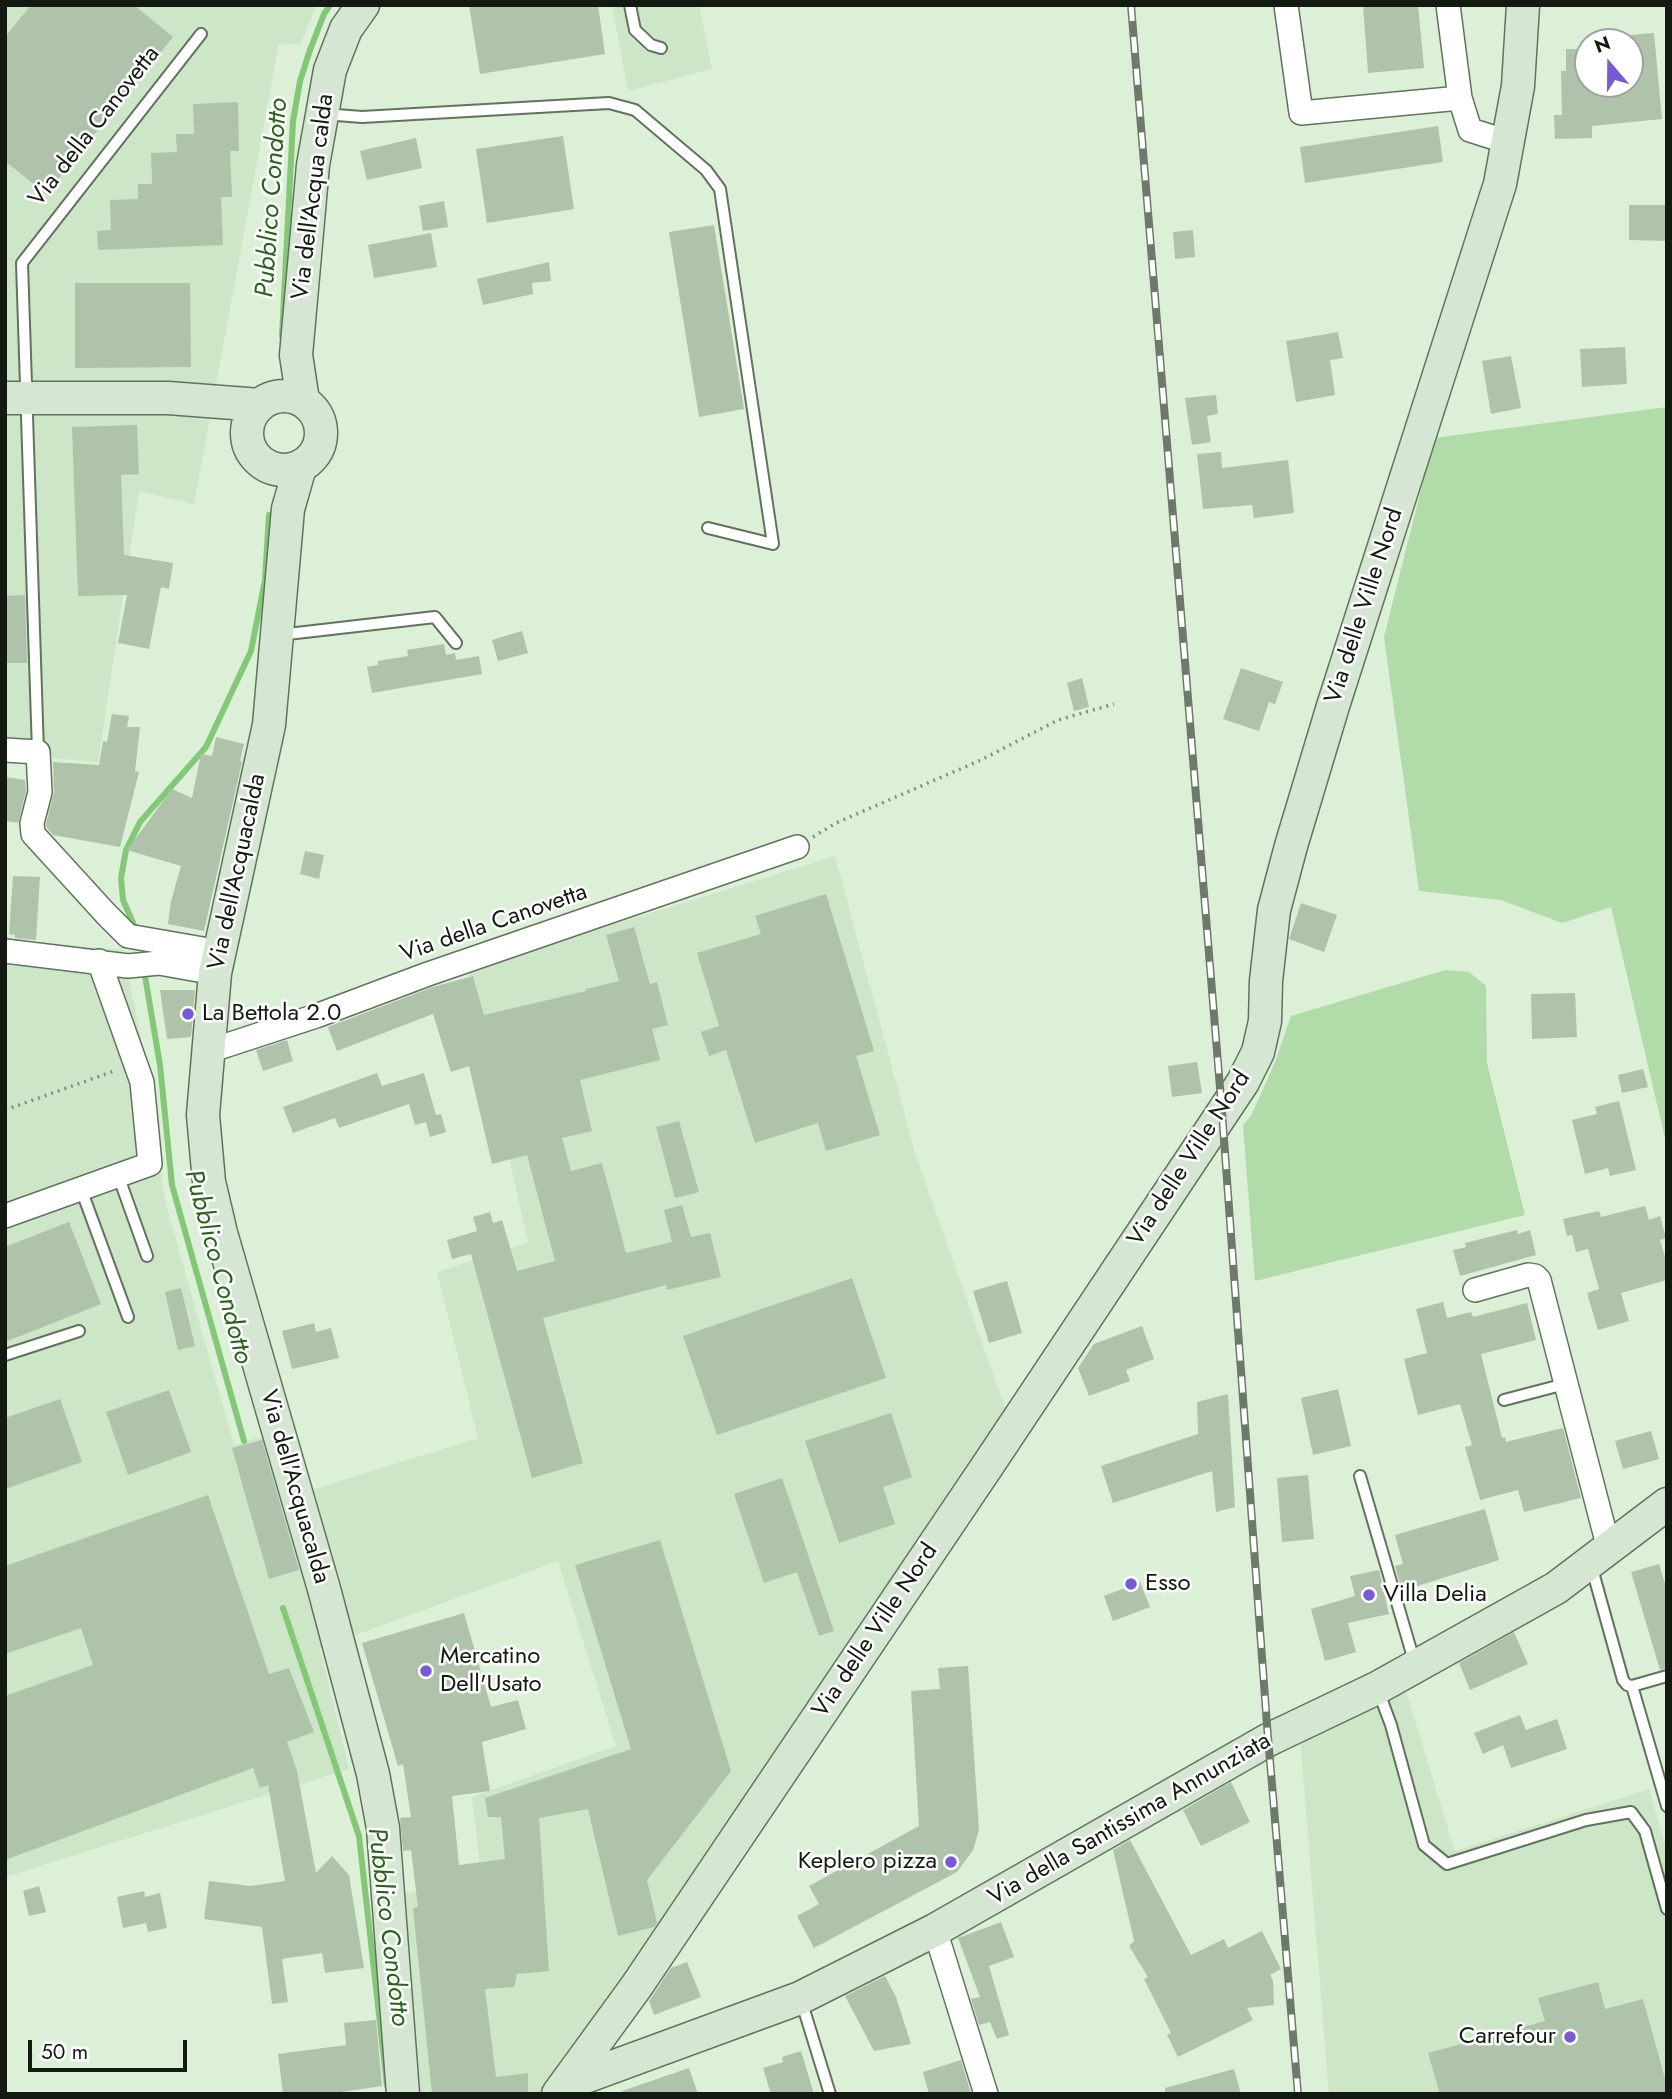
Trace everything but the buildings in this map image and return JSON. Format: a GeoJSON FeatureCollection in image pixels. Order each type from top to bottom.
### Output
{"type":"FeatureCollection","features":[{"type":"Feature","properties":{"kind":"street","name":"Via dell'Acqua calda"},"geometry":{"type":"LineString","coordinates":[[303,401],[296,355],[313,165],[330,71],[346,29],[363,5]]}},
{"type":"Feature","properties":{"kind":"street"},"geometry":{"type":"LineString","coordinates":[[1286,5],[1301,113],[1460,98]]}},
{"type":"Feature","properties":{"kind":"street"},"geometry":{"type":"LineString","coordinates":[[1448,5],[1460,98],[1470,130],[1508,142]]}},
{"type":"Feature","properties":{"kind":"street","name":"Via delle Ville Nord"},"geometry":{"type":"LineString","coordinates":[[562,2089],[636,1987],[988,1465],[1243,1082],[1258,1052],[1265,1021],[1266,981],[1275,910],[1291,846],[1500,184],[1518,86],[1523,5]]}},
{"type":"Feature","properties":{"kind":"street","name":"Via dell'Acqua calda"},"geometry":{"type":"LineString","coordinates":[[264,402],[296,355]]}},
{"type":"Feature","properties":{"kind":"street"},"geometry":{"type":"LineString","coordinates":[[17,397],[264,402],[279,396],[292,396],[303,401],[316,412],[322,431],[317,452],[310,461],[288,471],[265,466]]}},
{"type":"Feature","properties":{"kind":"street"},"geometry":{"type":"LineString","coordinates":[[209,402],[247,435]]}},
{"type":"Feature","properties":{"kind":"street"},"geometry":{"type":"LineString","coordinates":[[264,402],[253,413],[247,435],[252,452],[265,466],[288,509]]}},
{"type":"Feature","properties":{"kind":"street","name":"Via dell'Acquacalda"},"geometry":{"type":"LineString","coordinates":[[300,467],[288,509],[269,725],[217,963],[203,1115],[209,1182],[221,1233],[324,1589],[373,1774],[383,1828],[403,2094]]}},
{"type":"Feature","properties":{"kind":"street"},"geometry":{"type":"LineString","coordinates":[[5,750],[38,752]]}},
{"type":"Feature","properties":{"kind":"street","name":"Via della Canovetta"},"geometry":{"type":"LineString","coordinates":[[38,752],[40,792],[32,824],[33,834],[106,914],[138,937],[217,963]]}},
{"type":"Feature","properties":{"kind":"street","name":"Via della Canovetta"},"geometry":{"type":"LineString","coordinates":[[209,1051],[797,847]]}},
{"type":"Feature","properties":{"kind":"street"},"geometry":{"type":"LineString","coordinates":[[5,951],[128,966],[217,963]]}},
{"type":"Feature","properties":{"kind":"street"},"geometry":{"type":"LineString","coordinates":[[5,1216],[150,1164],[142,1082],[99,961]]}},
{"type":"Feature","properties":{"kind":"street"},"geometry":{"type":"LineString","coordinates":[[1475,1290],[1528,1275],[1539,1280],[1607,1550]]}},
{"type":"Feature","properties":{"kind":"street"},"geometry":{"type":"LineString","coordinates":[[1553,1276],[1607,1550]]}},
{"type":"Feature","properties":{"kind":"street","name":"Via della Santissima Annunziata"},"geometry":{"type":"LineString","coordinates":[[562,2089],[800,1997],[935,1930],[1268,1740],[1377,1688],[1556,1588],[1667,1504]]}},
{"type":"Feature","properties":{"kind":"street"},"geometry":{"type":"LineString","coordinates":[[935,1930],[986,2094]]}},
{"type":"Feature","properties":{"kind":"lane"},"geometry":{"type":"LineString","coordinates":[[630,5],[635,30],[651,45],[661,48]]}},
{"type":"Feature","properties":{"kind":"lane","name":"Via della Canovetta"},"geometry":{"type":"LineString","coordinates":[[38,752],[17,397],[22,263],[201,34]]}},
{"type":"Feature","properties":{"kind":"lane"},"geometry":{"type":"LineString","coordinates":[[321,114],[373,117],[609,103],[635,110],[706,170],[720,189],[773,544],[708,528]]}},
{"type":"Feature","properties":{"kind":"lane"},"geometry":{"type":"LineString","coordinates":[[277,635],[435,617],[456,643]]}},
{"type":"Feature","properties":{"kind":"lane"},"geometry":{"type":"LineString","coordinates":[[118,1175],[147,1256]]}},
{"type":"Feature","properties":{"kind":"lane"},"geometry":{"type":"LineString","coordinates":[[80,1189],[128,1317]]}},
{"type":"Feature","properties":{"kind":"lane"},"geometry":{"type":"LineString","coordinates":[[5,1355],[79,1331]]}},
{"type":"Feature","properties":{"kind":"lane"},"geometry":{"type":"LineString","coordinates":[[1504,1400],[1565,1384]]}},
{"type":"Feature","properties":{"kind":"lane"},"geometry":{"type":"LineString","coordinates":[[1360,1476],[1416,1667]]}},
{"type":"Feature","properties":{"kind":"lane"},"geometry":{"type":"LineString","coordinates":[[1607,1550],[1623,1680],[1632,1686],[1667,1676]]}},
{"type":"Feature","properties":{"kind":"lane"},"geometry":{"type":"LineString","coordinates":[[1632,1686],[1667,1806]]}},
{"type":"Feature","properties":{"kind":"lane"},"geometry":{"type":"LineString","coordinates":[[1377,1688],[1391,1725],[1424,1845],[1447,1864],[1586,1820],[1631,1812],[1645,1831],[1667,1909]]}},
{"type":"Feature","properties":{"kind":"lane"},"geometry":{"type":"LineString","coordinates":[[800,1997],[830,2094]]}},
{"type":"Feature","properties":{"kind":"path"},"geometry":{"type":"LineString","coordinates":[[797,847],[836,823],[981,760],[1058,720],[1114,704]]}},
{"type":"Feature","properties":{"kind":"path"},"geometry":{"type":"LineString","coordinates":[[5,1110],[135,1064]]}},
{"type":"Feature","properties":{"kind":"shaded area"},"geometry":{"type":"Polygon","coordinates":[[[5,5],[317,5],[300,45],[279,43],[194,504],[139,491],[98,762],[5,754],[5,5]]]}},
{"type":"Feature","properties":{"kind":"shaded area"},"geometry":{"type":"Polygon","coordinates":[[[612,5],[699,5],[712,69],[628,91],[612,5]]]}},
{"type":"Feature","properties":{"kind":"shaded area"},"geometry":{"type":"Polygon","coordinates":[[[1667,407],[1667,1147],[1611,907],[1562,923],[1501,900],[1419,891],[1384,637],[1434,438],[1667,407]]]}},
{"type":"Feature","properties":{"kind":"shaded area"},"geometry":{"type":"Polygon","coordinates":[[[835,856],[915,1153],[1006,1411],[550,2094],[419,2094],[403,1894],[482,1882],[472,1797],[616,1746],[558,1561],[320,1648],[349,1769],[5,1877],[5,939],[123,950],[149,1078],[165,1201],[234,1445],[290,1428],[308,1491],[478,1438],[437,1272],[528,1242],[467,970],[835,856]]]}},
{"type":"Feature","properties":{"kind":"shaded area"},"geometry":{"type":"Polygon","coordinates":[[[1445,970],[1469,972],[1486,986],[1487,1063],[1525,1215],[1255,1281],[1243,1125],[1251,1116],[1275,1062],[1291,1016],[1445,970]]]}},
{"type":"Feature","properties":{"kind":"shaded area"},"geometry":{"type":"Polygon","coordinates":[[[1406,1691],[1455,1851],[1649,1789],[1667,1852],[1667,2094],[1329,2094],[1300,1737],[1406,1691]]]}},
{"type":"Feature","properties":{"kind":"waterway","name":"Pubblico Condotto"},"geometry":{"type":"LineString","coordinates":[[282,336],[293,121],[300,81],[324,14],[330,5]]}},
{"type":"Feature","properties":{"kind":"waterway","name":"Pubblico Condotto"},"geometry":{"type":"LineString","coordinates":[[137,932],[123,900],[121,878],[126,850],[140,822],[206,747],[251,651],[265,580],[269,515]]}},
{"type":"Feature","properties":{"kind":"waterway","name":"Pubblico Condotto"},"geometry":{"type":"LineString","coordinates":[[144,970],[160,1065],[172,1185],[244,1441]]}},
{"type":"Feature","properties":{"kind":"waterway","name":"Pubblico Condotto"},"geometry":{"type":"LineString","coordinates":[[283,1608],[359,1836],[387,2086]]}},
{"type":"Feature","properties":{"kind":"railway"},"geometry":{"type":"LineString","coordinates":[[1131,5],[1222,1112],[1267,1725],[1298,2094]]}},
{"type":"Feature","properties":{"kind":"place","name":"La Bettola 2.0"},"geometry":{"type":"Point","coordinates":[188,1014]}},
{"type":"Feature","properties":{"kind":"place","name":"Esso"},"geometry":{"type":"Point","coordinates":[1131,1584]}},
{"type":"Feature","properties":{"kind":"place","name":"Villa Delia"},"geometry":{"type":"Point","coordinates":[1369,1595]}},
{"type":"Feature","properties":{"kind":"place","name":"Mercatino Dell'Usato"},"geometry":{"type":"Point","coordinates":[426,1671]}},
{"type":"Feature","properties":{"kind":"place","name":"Keplero pizza"},"geometry":{"type":"Point","coordinates":[951,1862]}},
{"type":"Feature","properties":{"kind":"place","name":"Carrefour"},"geometry":{"type":"Point","coordinates":[1570,2037]}}]}
